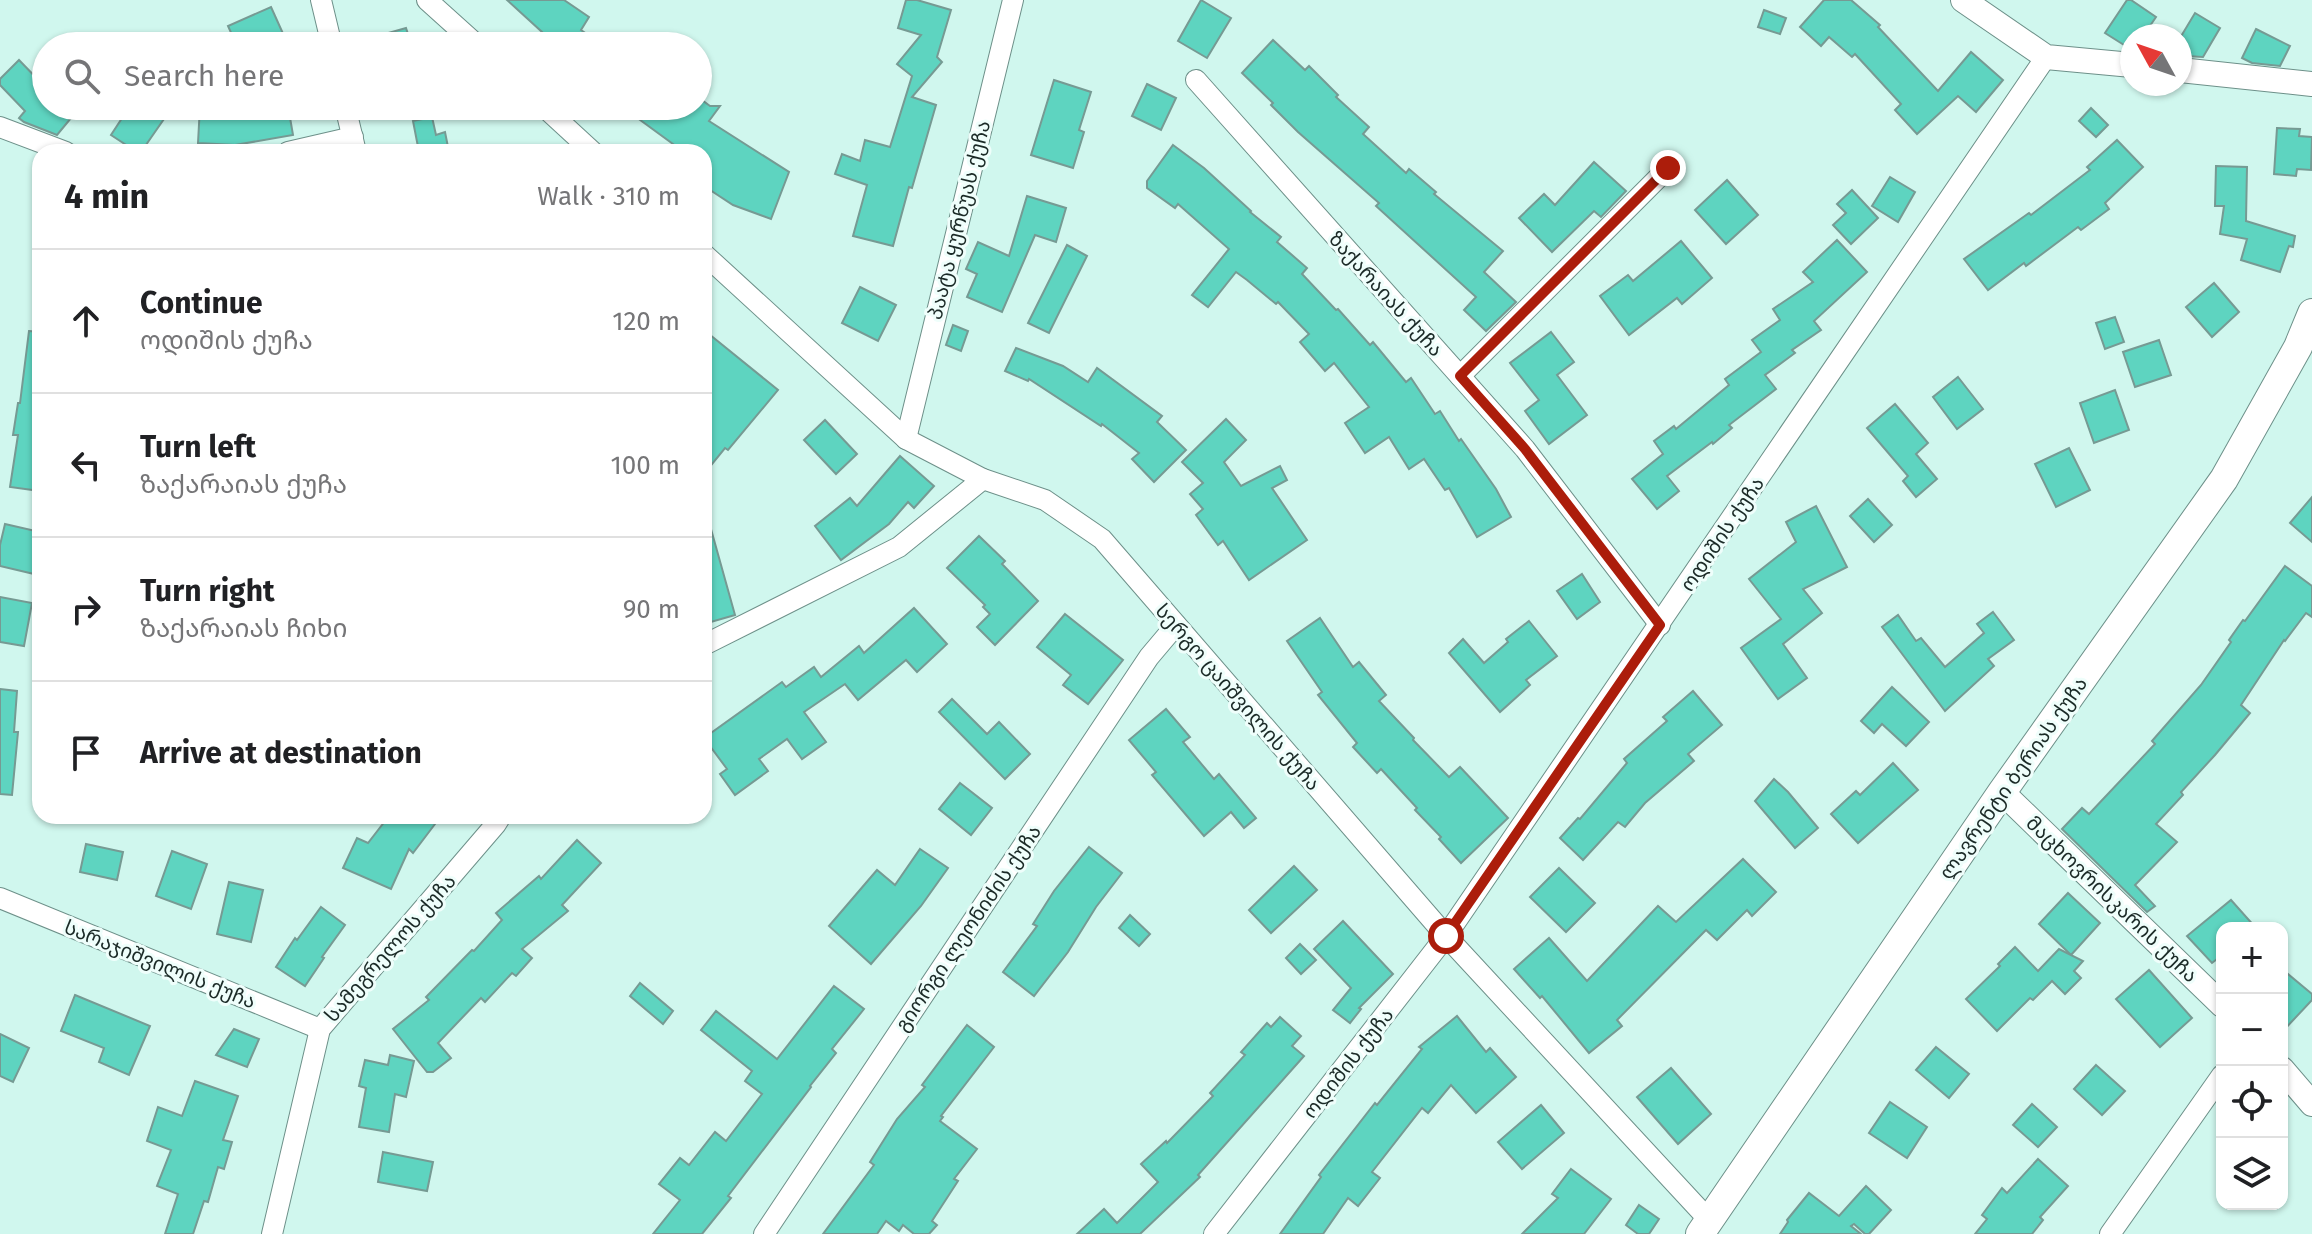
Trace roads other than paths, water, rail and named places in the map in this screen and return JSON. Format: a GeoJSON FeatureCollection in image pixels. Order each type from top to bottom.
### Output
{"type":"FeatureCollection","features":[{"type":"Feature","properties":{"kind":"main road","name":"ლავრენტი ბერიას ქუჩა"},"geometry":{"type":"LineString","coordinates":[[1704,1227],[2002,792],[2224,479],[2298,347],[2312,313]]}},
{"type":"Feature","properties":{"kind":"street"},"geometry":{"type":"LineString","coordinates":[[321,0],[329,32]]}},
{"type":"Feature","properties":{"kind":"street"},"geometry":{"type":"LineString","coordinates":[[427,0],[462,32]]}},
{"type":"Feature","properties":{"kind":"street","name":"პაატა ყურწუას ქუჩა"},"geometry":{"type":"LineString","coordinates":[[906,439],[1013,0]]}},
{"type":"Feature","properties":{"kind":"street"},"geometry":{"type":"LineString","coordinates":[[1963,0],[2046,57],[2120,64]]}},
{"type":"Feature","properties":{"kind":"street","name":"ოდიშის ქუჩა"},"geometry":{"type":"LineString","coordinates":[[1214,1234],[1446,936],[2046,57]]}},
{"type":"Feature","properties":{"kind":"street"},"geometry":{"type":"LineString","coordinates":[[2192,71],[2312,84]]}},
{"type":"Feature","properties":{"kind":"street","name":"ზაქარაიას ქუჩა"},"geometry":{"type":"LineString","coordinates":[[1196,80],[1525,449],[1660,625]]}},
{"type":"Feature","properties":{"kind":"street"},"geometry":{"type":"LineString","coordinates":[[348,120],[354,144]]}},
{"type":"Feature","properties":{"kind":"street"},"geometry":{"type":"LineString","coordinates":[[558,120],[584,144]]}},
{"type":"Feature","properties":{"kind":"street"},"geometry":{"type":"LineString","coordinates":[[0,127],[45,144]]}},
{"type":"Feature","properties":{"kind":"street"},"geometry":{"type":"LineString","coordinates":[[1460,376],[1668,168]]}},
{"type":"Feature","properties":{"kind":"street","name":"სერგო ცაიშვილის ქუჩა"},"geometry":{"type":"LineString","coordinates":[[712,261],[906,439],[983,479],[1045,500],[1102,539],[1446,936],[1704,1227]]}},
{"type":"Feature","properties":{"kind":"street"},"geometry":{"type":"LineString","coordinates":[[712,641],[899,547],[983,479]]}},
{"type":"Feature","properties":{"kind":"street","name":"გიორგი ლეონიძის ქუჩა"},"geometry":{"type":"LineString","coordinates":[[764,1234],[1149,657],[1176,625]]}},
{"type":"Feature","properties":{"kind":"street","name":"მაცხოვრისკარის ქუჩა"},"geometry":{"type":"LineString","coordinates":[[2002,792],[2216,999]]}},
{"type":"Feature","properties":{"kind":"street","name":"სამეგრელოს ქუჩა"},"geometry":{"type":"LineString","coordinates":[[272,1234],[320,1029],[496,824]]}},
{"type":"Feature","properties":{"kind":"street","name":"სარაჯიშვილის ქუჩა"},"geometry":{"type":"LineString","coordinates":[[0,898],[320,1029]]}},
{"type":"Feature","properties":{"kind":"street"},"geometry":{"type":"LineString","coordinates":[[2288,1076],[2312,1104]]}},
{"type":"Feature","properties":{"kind":"street"},"geometry":{"type":"LineString","coordinates":[[2110,1234],[2216,1084]]}}]}
